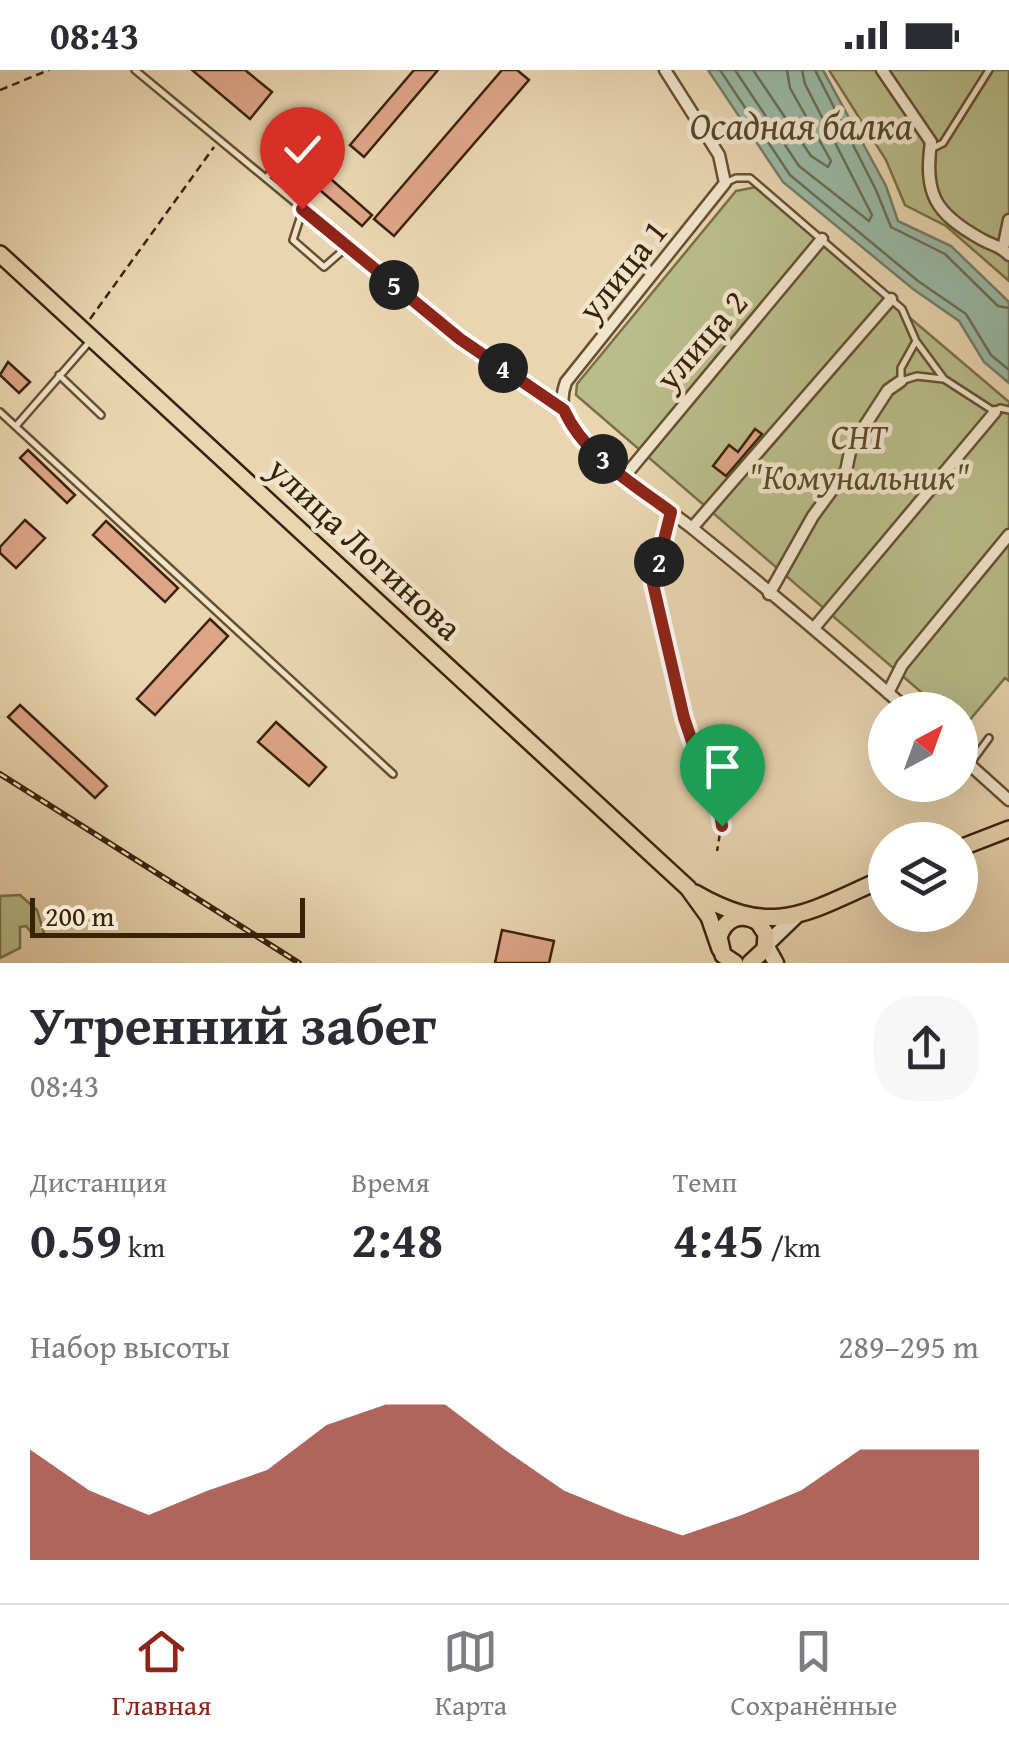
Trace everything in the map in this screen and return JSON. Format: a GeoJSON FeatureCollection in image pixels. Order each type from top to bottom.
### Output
{"type":"FeatureCollection","features":[{"type":"Feature","properties":{"kind":"main road","name":"улица Логинова"},"geometry":{"type":"LineString","coordinates":[[0,254],[688,888]]}},
{"type":"Feature","properties":{"kind":"main road"},"geometry":{"type":"LineString","coordinates":[[978,841],[1009,829]]}},
{"type":"Feature","properties":{"kind":"main road"},"geometry":{"type":"LineString","coordinates":[[720,949],[718,936],[734,918],[796,916],[868,885]]}},
{"type":"Feature","properties":{"kind":"main road"},"geometry":{"type":"LineString","coordinates":[[688,888],[763,927],[766,945],[762,955],[750,963]]}},
{"type":"Feature","properties":{"kind":"main road"},"geometry":{"type":"LineString","coordinates":[[688,888],[709,916],[720,949],[735,963]]}},
{"type":"Feature","properties":{"kind":"street"},"geometry":{"type":"LineString","coordinates":[[664,70],[719,155],[723,188]]}},
{"type":"Feature","properties":{"kind":"street"},"geometry":{"type":"LineString","coordinates":[[887,72],[931,142],[928,189],[951,220],[1007,253],[1009,220]]}},
{"type":"Feature","properties":{"kind":"street","name":"улица 1"},"geometry":{"type":"LineString","coordinates":[[564,410],[560,397],[566,382],[723,188]]}},
{"type":"Feature","properties":{"kind":"street","name":"улица 2"},"geometry":{"type":"LineString","coordinates":[[624,477],[822,240]]}},
{"type":"Feature","properties":{"kind":"street"},"geometry":{"type":"LineString","coordinates":[[692,528],[892,299]]}},
{"type":"Feature","properties":{"kind":"street"},"geometry":{"type":"LineString","coordinates":[[769,594],[813,516],[846,471],[851,447],[888,390],[901,381]]}},
{"type":"Feature","properties":{"kind":"street"},"geometry":{"type":"LineString","coordinates":[[564,410],[572,427],[624,477],[692,528],[887,692]]}},
{"type":"Feature","properties":{"kind":"street"},"geometry":{"type":"LineString","coordinates":[[814,628],[995,412]]}},
{"type":"Feature","properties":{"kind":"street"},"geometry":{"type":"LineString","coordinates":[[888,692],[902,664],[1009,535]]}},
{"type":"Feature","properties":{"kind":"street"},"geometry":{"type":"LineString","coordinates":[[978,770],[1007,794]]}},
{"type":"Feature","properties":{"kind":"street"},"geometry":{"type":"LineString","coordinates":[[776,963],[766,945],[796,916]]}},
{"type":"Feature","properties":{"kind":"lane"},"geometry":{"type":"LineString","coordinates":[[134,70],[460,339],[564,410]]}},
{"type":"Feature","properties":{"kind":"lane"},"geometry":{"type":"LineString","coordinates":[[930,150],[943,143],[990,70]]}},
{"type":"Feature","properties":{"kind":"lane"},"geometry":{"type":"LineString","coordinates":[[266,178],[316,116]]}},
{"type":"Feature","properties":{"kind":"lane"},"geometry":{"type":"LineString","coordinates":[[723,188],[736,178],[750,178],[902,309],[916,341],[944,379],[995,412],[1000,408],[1009,410]]}},
{"type":"Feature","properties":{"kind":"lane"},"geometry":{"type":"LineString","coordinates":[[302,209],[293,240],[324,267],[348,246]]}},
{"type":"Feature","properties":{"kind":"lane"},"geometry":{"type":"LineString","coordinates":[[16,427],[59,376],[88,333]]}},
{"type":"Feature","properties":{"kind":"lane"},"geometry":{"type":"LineString","coordinates":[[916,341],[902,368],[901,381],[918,376],[944,379]]}},
{"type":"Feature","properties":{"kind":"lane"},"geometry":{"type":"LineString","coordinates":[[59,376],[101,414]]}},
{"type":"Feature","properties":{"kind":"lane"},"geometry":{"type":"LineString","coordinates":[[0,412],[393,774]]}},
{"type":"Feature","properties":{"kind":"lane"},"geometry":{"type":"LineString","coordinates":[[978,753],[989,738]]}},
{"type":"Feature","properties":{"kind":"path"},"geometry":{"type":"LineString","coordinates":[[0,90],[49,70]]}},
{"type":"Feature","properties":{"kind":"path"},"geometry":{"type":"LineString","coordinates":[[88,333],[219,140]]}},
{"type":"Feature","properties":{"kind":"path"},"geometry":{"type":"LineString","coordinates":[[671,512],[653,584],[684,718],[704,777],[718,800],[722,826],[716,850]]}},
{"type":"Feature","properties":{"kind":"green space"},"geometry":{"type":"Polygon","coordinates":[[[829,70],[1009,70],[1009,281],[946,226],[905,205],[886,160],[829,70]]]}},
{"type":"Feature","properties":{"kind":"green space","name":"СНТ \"Комунальник\""},"geometry":{"type":"Polygon","coordinates":[[[756,187],[1009,402],[1009,681],[1005,678],[978,710],[978,692],[921,692],[576,395],[577,384],[736,191],[756,187]]]}},
{"type":"Feature","properties":{"kind":"green space"},"geometry":{"type":"Polygon","coordinates":[[[20,895],[37,910],[44,933],[35,937],[26,926],[20,927],[20,948],[0,958],[0,896],[20,895]]]}},
{"type":"Feature","properties":{"kind":"water","name":"Осадная балка"},"geometry":{"type":"Polygon","coordinates":[[[708,70],[823,70],[886,186],[898,221],[951,246],[1009,302],[1009,383],[984,362],[959,321],[913,289],[783,182],[708,70]]]}},
{"type":"Feature","properties":{"kind":"building"},"geometry":{"type":"Polygon","coordinates":[[[192,70],[245,70],[272,92],[250,119],[192,70]]]}},
{"type":"Feature","properties":{"kind":"building"},"geometry":{"type":"Polygon","coordinates":[[[414,70],[438,70],[364,157],[350,145],[414,70]]]}},
{"type":"Feature","properties":{"kind":"building"},"geometry":{"type":"Polygon","coordinates":[[[502,70],[517,70],[529,80],[394,236],[374,219],[502,70]]]}},
{"type":"Feature","properties":{"kind":"building"},"geometry":{"type":"Polygon","coordinates":[[[324,173],[372,215],[362,226],[314,185],[324,173]]]}},
{"type":"Feature","properties":{"kind":"building"},"geometry":{"type":"Polygon","coordinates":[[[8,362],[30,382],[19,393],[0,375],[8,362]]]}},
{"type":"Feature","properties":{"kind":"building"},"geometry":{"type":"Polygon","coordinates":[[[755,429],[762,434],[726,476],[713,466],[729,445],[738,452],[755,429]]]}},
{"type":"Feature","properties":{"kind":"building"},"geometry":{"type":"Polygon","coordinates":[[[28,450],[75,495],[67,503],[20,458],[28,450]]]}},
{"type":"Feature","properties":{"kind":"building"},"geometry":{"type":"Polygon","coordinates":[[[25,520],[45,538],[16,568],[0,553],[0,547],[25,520]]]}},
{"type":"Feature","properties":{"kind":"building"},"geometry":{"type":"Polygon","coordinates":[[[106,521],[178,588],[165,602],[93,535],[106,521]]]}},
{"type":"Feature","properties":{"kind":"building"},"geometry":{"type":"Polygon","coordinates":[[[210,619],[228,636],[155,715],[137,699],[210,619]]]}},
{"type":"Feature","properties":{"kind":"building"},"geometry":{"type":"Polygon","coordinates":[[[20,705],[107,786],[95,798],[8,717],[20,705]]]}},
{"type":"Feature","properties":{"kind":"building"},"geometry":{"type":"Polygon","coordinates":[[[276,722],[326,767],[309,786],[258,742],[276,722]]]}},
{"type":"Feature","properties":{"kind":"building"},"geometry":{"type":"Polygon","coordinates":[[[502,930],[554,941],[549,963],[495,963],[502,930]]]}},
{"type":"Feature","properties":{"kind":"railway"},"geometry":{"type":"LineString","coordinates":[[0,774],[299,963]]}},
{"type":"Feature","properties":{"kind":"route"},"geometry":{"type":"LineString","coordinates":[[302,209],[460,339],[564,410],[572,427],[591,448],[671,512],[653,584],[684,718],[704,777],[718,800],[722,826]]}}]}
